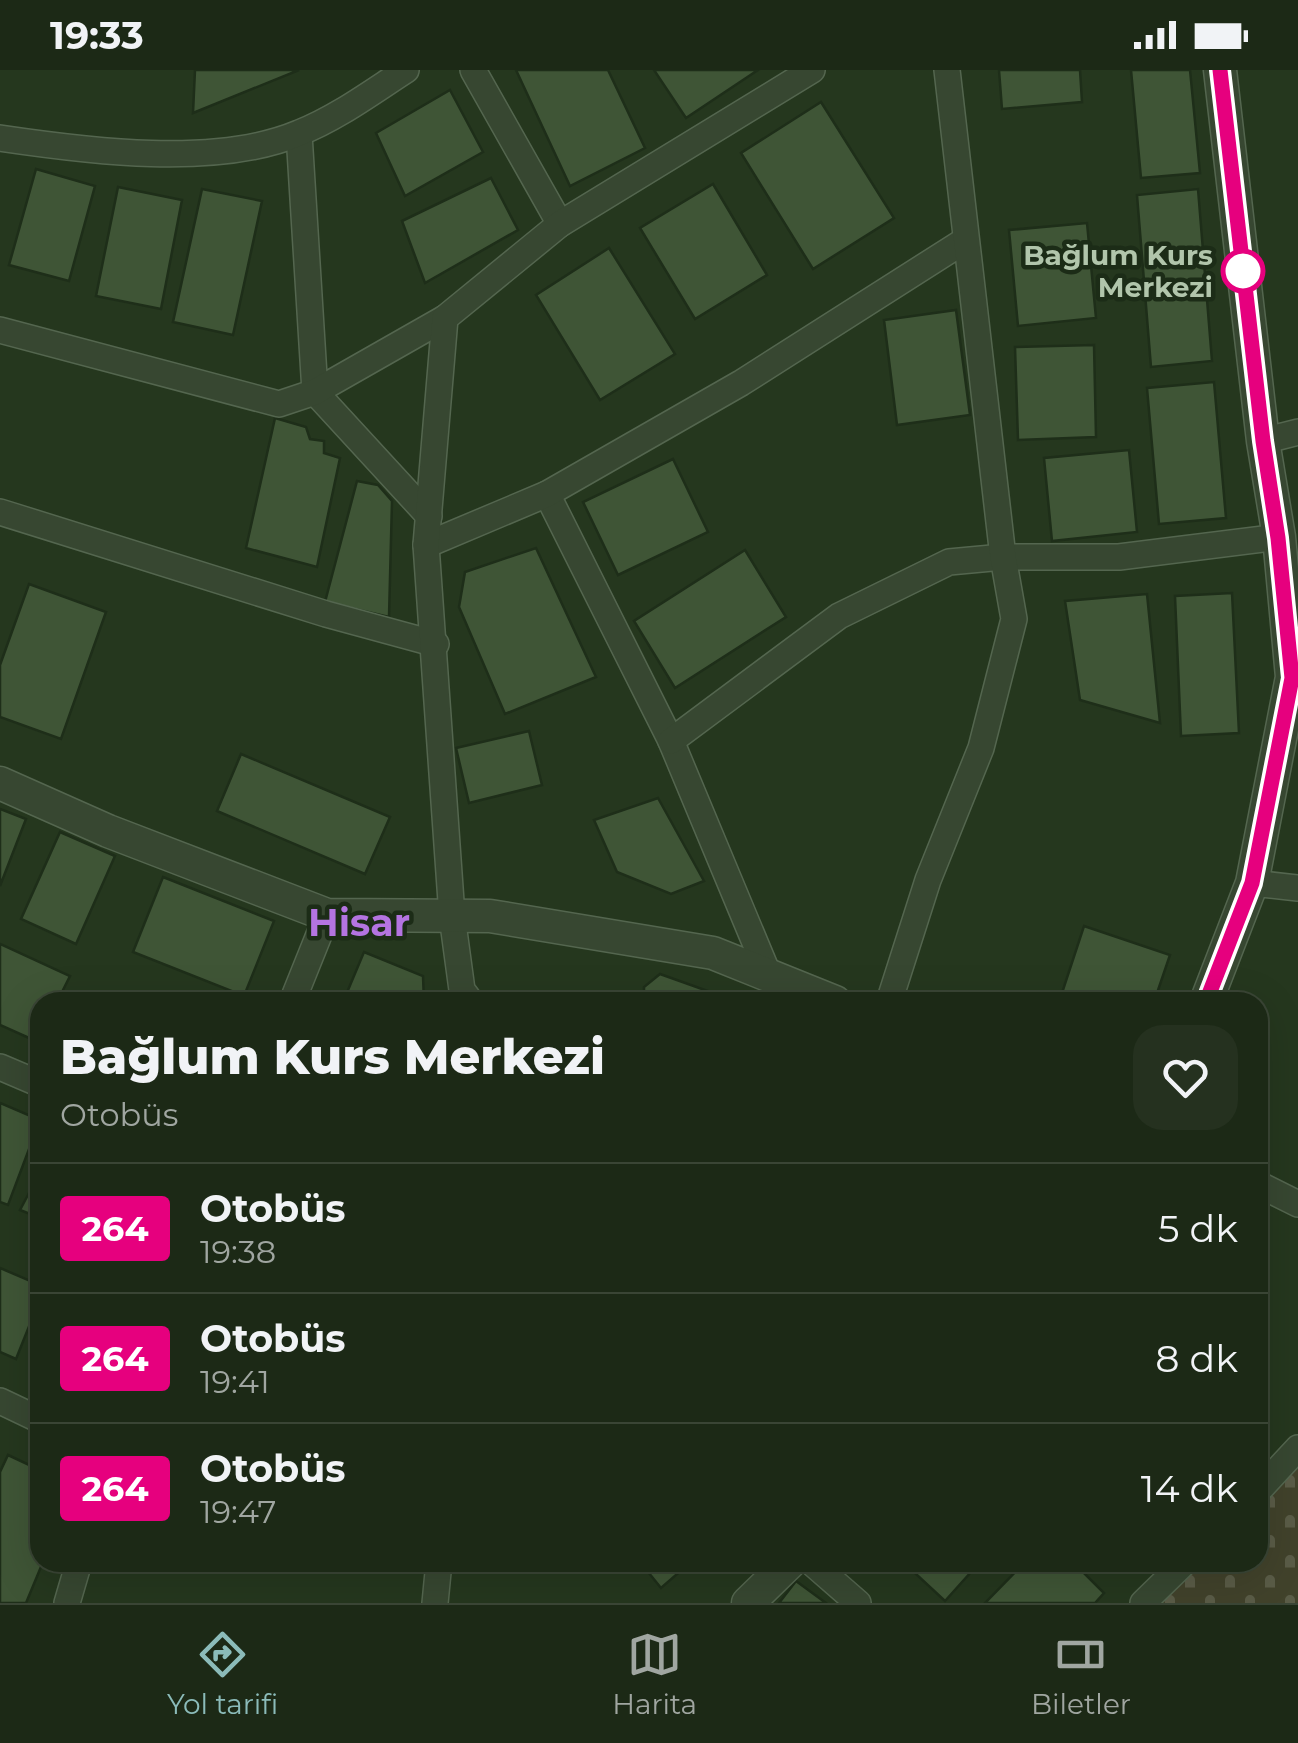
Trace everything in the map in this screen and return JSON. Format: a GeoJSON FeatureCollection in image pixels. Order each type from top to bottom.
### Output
{"type":"FeatureCollection","features":[{"type":"Feature","properties":{"kind":"street"},"geometry":{"type":"LineString","coordinates":[[0,138],[87,151],[230,152],[299,134],[406,70]]}},
{"type":"Feature","properties":{"kind":"street"},"geometry":{"type":"LineString","coordinates":[[473,70],[560,224]]}},
{"type":"Feature","properties":{"kind":"street"},"geometry":{"type":"LineString","coordinates":[[0,330],[279,404],[315,392],[445,318],[560,224],[812,70]]}},
{"type":"Feature","properties":{"kind":"street"},"geometry":{"type":"LineString","coordinates":[[892,992],[928,880],[980,748],[1014,619],[1003,558],[946,70]]}},
{"type":"Feature","properties":{"kind":"street"},"geometry":{"type":"LineString","coordinates":[[1210,992],[1252,883],[1295,677],[1220,70]]}},
{"type":"Feature","properties":{"kind":"street"},"geometry":{"type":"LineString","coordinates":[[299,134],[315,392],[429,516]]}},
{"type":"Feature","properties":{"kind":"street"},"geometry":{"type":"LineString","coordinates":[[426,545],[547,494],[741,383],[964,241]]}},
{"type":"Feature","properties":{"kind":"street"},"geometry":{"type":"LineString","coordinates":[[445,318],[426,545],[436,644],[452,916],[463,992]]}},
{"type":"Feature","properties":{"kind":"street"},"geometry":{"type":"LineString","coordinates":[[1263,441],[1298,432]]}},
{"type":"Feature","properties":{"kind":"street"},"geometry":{"type":"LineString","coordinates":[[547,494],[671,741],[769,976]]}},
{"type":"Feature","properties":{"kind":"street"},"geometry":{"type":"LineString","coordinates":[[0,512],[326,614],[436,644]]}},
{"type":"Feature","properties":{"kind":"street"},"geometry":{"type":"LineString","coordinates":[[671,741],[839,616],[949,562],[1120,557],[1278,538]]}},
{"type":"Feature","properties":{"kind":"street"},"geometry":{"type":"LineString","coordinates":[[0,783],[108,831],[326,915],[490,916],[713,953],[810,992]]}},
{"type":"Feature","properties":{"kind":"street"},"geometry":{"type":"LineString","coordinates":[[1252,883],[1298,888]]}},
{"type":"Feature","properties":{"kind":"street"},"geometry":{"type":"LineString","coordinates":[[296,992],[326,915]]}},
{"type":"Feature","properties":{"kind":"street"},"geometry":{"type":"LineString","coordinates":[[0,1067],[30,1080]]}},
{"type":"Feature","properties":{"kind":"street"},"geometry":{"type":"LineString","coordinates":[[1268,1189],[1298,1204]]}},
{"type":"Feature","properties":{"kind":"street"},"geometry":{"type":"LineString","coordinates":[[0,1401],[30,1415]]}},
{"type":"Feature","properties":{"kind":"street"},"geometry":{"type":"LineString","coordinates":[[1268,1480],[1298,1448]]}},
{"type":"Feature","properties":{"kind":"street"},"geometry":{"type":"LineString","coordinates":[[67,1603],[76,1572]]}},
{"type":"Feature","properties":{"kind":"street"},"geometry":{"type":"LineString","coordinates":[[435,1603],[438,1572]]}},
{"type":"Feature","properties":{"kind":"street"},"geometry":{"type":"LineString","coordinates":[[748,1603],[780,1572]]}},
{"type":"Feature","properties":{"kind":"street"},"geometry":{"type":"LineString","coordinates":[[822,1572],[858,1603]]}},
{"type":"Feature","properties":{"kind":"street"},"geometry":{"type":"LineString","coordinates":[[1144,1603],[1175,1572]]}},
{"type":"Feature","properties":{"kind":"green space"},"geometry":{"type":"Polygon","coordinates":[[[1298,1453],[1298,1603],[1145,1603],[1177,1572],[1268,1572],[1268,1483],[1298,1453]]]}},
{"type":"Feature","properties":{"kind":"building"},"geometry":{"type":"Polygon","coordinates":[[[195,70],[299,70],[193,113],[195,70]]]}},
{"type":"Feature","properties":{"kind":"building"},"geometry":{"type":"Polygon","coordinates":[[[516,70],[608,70],[645,148],[570,186],[516,70]]]}},
{"type":"Feature","properties":{"kind":"building"},"geometry":{"type":"Polygon","coordinates":[[[654,70],[758,70],[686,118],[654,70]]]}},
{"type":"Feature","properties":{"kind":"building"},"geometry":{"type":"Polygon","coordinates":[[[999,70],[1080,70],[1082,102],[1002,109],[999,70]]]}},
{"type":"Feature","properties":{"kind":"building"},"geometry":{"type":"Polygon","coordinates":[[[1131,70],[1190,70],[1200,173],[1141,178],[1131,70]]]}},
{"type":"Feature","properties":{"kind":"building"},"geometry":{"type":"Polygon","coordinates":[[[450,90],[483,152],[405,196],[376,133],[450,90]]]}},
{"type":"Feature","properties":{"kind":"building"},"geometry":{"type":"Polygon","coordinates":[[[821,102],[894,218],[813,269],[741,153],[821,102]]]}},
{"type":"Feature","properties":{"kind":"building"},"geometry":{"type":"Polygon","coordinates":[[[36,169],[95,186],[69,281],[9,265],[36,169]]]}},
{"type":"Feature","properties":{"kind":"building"},"geometry":{"type":"Polygon","coordinates":[[[491,178],[518,230],[425,283],[402,221],[491,178]]]}},
{"type":"Feature","properties":{"kind":"building"},"geometry":{"type":"Polygon","coordinates":[[[713,184],[767,275],[695,319],[640,228],[713,184]]]}},
{"type":"Feature","properties":{"kind":"building"},"geometry":{"type":"Polygon","coordinates":[[[118,187],[182,200],[161,309],[96,296],[118,187]]]}},
{"type":"Feature","properties":{"kind":"building"},"geometry":{"type":"Polygon","coordinates":[[[202,189],[262,201],[233,335],[173,322],[202,189]]]}},
{"type":"Feature","properties":{"kind":"building"},"geometry":{"type":"Polygon","coordinates":[[[1198,189],[1212,361],[1151,367],[1137,195],[1198,189]]]}},
{"type":"Feature","properties":{"kind":"building"},"geometry":{"type":"Polygon","coordinates":[[[1087,223],[1096,318],[1018,326],[1009,230],[1087,223]]]}},
{"type":"Feature","properties":{"kind":"building"},"geometry":{"type":"Polygon","coordinates":[[[609,248],[675,354],[600,400],[536,295],[609,248]]]}},
{"type":"Feature","properties":{"kind":"building"},"geometry":{"type":"Polygon","coordinates":[[[956,310],[970,415],[897,425],[884,320],[956,310]]]}},
{"type":"Feature","properties":{"kind":"building"},"geometry":{"type":"Polygon","coordinates":[[[1094,345],[1096,437],[1018,440],[1015,347],[1094,345]]]}},
{"type":"Feature","properties":{"kind":"building"},"geometry":{"type":"Polygon","coordinates":[[[1214,382],[1226,518],[1159,524],[1147,388],[1214,382]]]}},
{"type":"Feature","properties":{"kind":"building"},"geometry":{"type":"Polygon","coordinates":[[[275,418],[306,427],[310,439],[324,441],[324,453],[340,458],[317,567],[246,548],[275,418]]]}},
{"type":"Feature","properties":{"kind":"building"},"geometry":{"type":"Polygon","coordinates":[[[1129,450],[1137,532],[1052,541],[1044,458],[1129,450]]]}},
{"type":"Feature","properties":{"kind":"building"},"geometry":{"type":"Polygon","coordinates":[[[673,459],[708,532],[618,575],[583,502],[673,459]]]}},
{"type":"Feature","properties":{"kind":"building"},"geometry":{"type":"Polygon","coordinates":[[[357,481],[378,485],[392,501],[389,617],[325,602],[357,481]]]}},
{"type":"Feature","properties":{"kind":"building"},"geometry":{"type":"Polygon","coordinates":[[[536,548],[596,677],[505,714],[459,607],[465,572],[536,548]]]}},
{"type":"Feature","properties":{"kind":"building"},"geometry":{"type":"Polygon","coordinates":[[[745,550],[786,617],[675,688],[634,621],[745,550]]]}},
{"type":"Feature","properties":{"kind":"building"},"geometry":{"type":"Polygon","coordinates":[[[29,584],[106,612],[61,739],[0,717],[0,665],[29,584]]]}},
{"type":"Feature","properties":{"kind":"building"},"geometry":{"type":"Polygon","coordinates":[[[1232,593],[1239,733],[1181,736],[1175,596],[1232,593]]]}},
{"type":"Feature","properties":{"kind":"building"},"geometry":{"type":"Polygon","coordinates":[[[1147,594],[1160,723],[1080,700],[1065,601],[1147,594]]]}},
{"type":"Feature","properties":{"kind":"building"},"geometry":{"type":"Polygon","coordinates":[[[529,731],[542,785],[469,803],[456,748],[529,731]]]}},
{"type":"Feature","properties":{"kind":"building"},"geometry":{"type":"Polygon","coordinates":[[[241,754],[390,817],[365,874],[217,811],[241,754]]]}},
{"type":"Feature","properties":{"kind":"building"},"geometry":{"type":"Polygon","coordinates":[[[658,798],[704,881],[671,894],[617,872],[594,820],[658,798]]]}},
{"type":"Feature","properties":{"kind":"building"},"geometry":{"type":"Polygon","coordinates":[[[0,809],[26,819],[0,886],[0,809]]]}},
{"type":"Feature","properties":{"kind":"building"},"geometry":{"type":"Polygon","coordinates":[[[60,832],[115,856],[76,944],[21,919],[60,832]]]}},
{"type":"Feature","properties":{"kind":"building"},"geometry":{"type":"Polygon","coordinates":[[[163,877],[274,921],[246,992],[234,992],[133,952],[163,877]]]}},
{"type":"Feature","properties":{"kind":"building"},"geometry":{"type":"Polygon","coordinates":[[[1084,926],[1170,955],[1157,992],[1062,992],[1084,926]]]}},
{"type":"Feature","properties":{"kind":"building"},"geometry":{"type":"Polygon","coordinates":[[[0,944],[70,976],[62,992],[30,992],[30,1038],[0,1025],[0,944]]]}},
{"type":"Feature","properties":{"kind":"building"},"geometry":{"type":"Polygon","coordinates":[[[364,952],[423,976],[424,992],[347,992],[364,952]]]}},
{"type":"Feature","properties":{"kind":"building"},"geometry":{"type":"Polygon","coordinates":[[[660,974],[711,992],[644,992],[644,987],[660,974]]]}},
{"type":"Feature","properties":{"kind":"building"},"geometry":{"type":"Polygon","coordinates":[[[0,1103],[30,1116],[30,1147],[8,1205],[0,1202],[0,1103]]]}},
{"type":"Feature","properties":{"kind":"building"},"geometry":{"type":"Polygon","coordinates":[[[30,1191],[30,1214],[20,1210],[30,1191]]]}},
{"type":"Feature","properties":{"kind":"building"},"geometry":{"type":"Polygon","coordinates":[[[0,1268],[30,1281],[30,1324],[16,1359],[0,1352],[0,1268]]]}},
{"type":"Feature","properties":{"kind":"building"},"geometry":{"type":"Polygon","coordinates":[[[8,1455],[30,1465],[30,1572],[39,1572],[26,1603],[0,1603],[0,1472],[8,1455]]]}},
{"type":"Feature","properties":{"kind":"building"},"geometry":{"type":"Polygon","coordinates":[[[648,1572],[679,1572],[661,1588],[648,1572]]]}},
{"type":"Feature","properties":{"kind":"building"},"geometry":{"type":"Polygon","coordinates":[[[914,1572],[971,1572],[945,1601],[914,1572]]]}},
{"type":"Feature","properties":{"kind":"building"},"geometry":{"type":"Polygon","coordinates":[[[1015,1572],[1083,1572],[1104,1593],[1095,1603],[985,1603],[1015,1572]]]}},
{"type":"Feature","properties":{"kind":"building"},"geometry":{"type":"Polygon","coordinates":[[[796,1581],[826,1603],[779,1603],[796,1581]]]}},
{"type":"Feature","properties":{"kind":"bus line","name":"264"},"geometry":{"type":"LineString","coordinates":[[1210,992],[1252,883],[1292,678],[1220,70]]}},
{"type":"Feature","properties":{"kind":"place","name":"Bağlum Kurs Merkezi"},"geometry":{"type":"Point","coordinates":[1243,271]}},
{"type":"Feature","properties":{"kind":"district","name":"Hisar"},"geometry":{"type":"Point","coordinates":[359,923]}}]}
